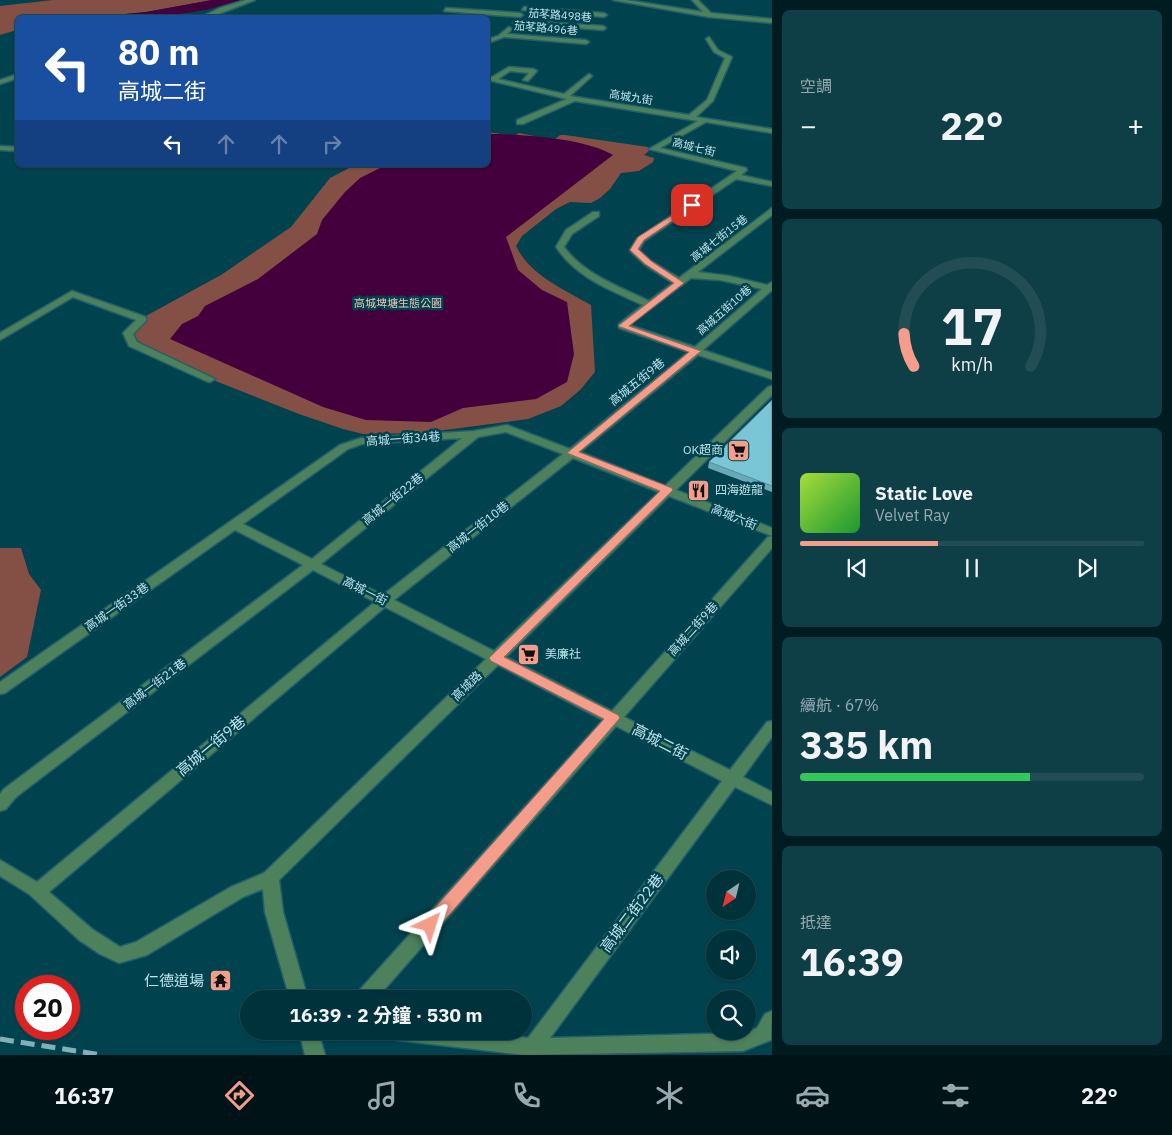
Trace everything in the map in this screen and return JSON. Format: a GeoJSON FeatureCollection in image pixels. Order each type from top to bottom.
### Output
{"type":"FeatureCollection","features":[{"type":"Feature","properties":{"kind":"street"},"geometry":{"type":"LineString","coordinates":[[209,15],[252,0]]}},
{"type":"Feature","properties":{"kind":"street"},"geometry":{"type":"LineString","coordinates":[[490,40],[503,35],[532,0]]}},
{"type":"Feature","properties":{"kind":"street"},"geometry":{"type":"LineString","coordinates":[[616,0],[710,15],[772,21]]}},
{"type":"Feature","properties":{"kind":"street"},"geometry":{"type":"LineString","coordinates":[[695,0],[710,15]]}},
{"type":"Feature","properties":{"kind":"street"},"geometry":{"type":"LineString","coordinates":[[524,9],[604,16]]}},
{"type":"Feature","properties":{"kind":"street"},"geometry":{"type":"LineString","coordinates":[[446,10],[520,15]]}},
{"type":"Feature","properties":{"kind":"street","name":"茄苳路498巷"},"geometry":{"type":"LineString","coordinates":[[515,22],[604,28]]}},
{"type":"Feature","properties":{"kind":"street","name":"茄苳路496巷"},"geometry":{"type":"LineString","coordinates":[[503,35],[586,42]]}},
{"type":"Feature","properties":{"kind":"street"},"geometry":{"type":"LineString","coordinates":[[691,117],[710,101],[729,57],[716,51],[709,39]]}},
{"type":"Feature","properties":{"kind":"street"},"geometry":{"type":"LineString","coordinates":[[490,79],[509,68],[536,68],[526,80]]}},
{"type":"Feature","properties":{"kind":"street"},"geometry":{"type":"LineString","coordinates":[[565,98],[589,76]]}},
{"type":"Feature","properties":{"kind":"street"},"geometry":{"type":"LineString","coordinates":[[0,82],[15,77]]}},
{"type":"Feature","properties":{"kind":"street","name":"高城九街"},"geometry":{"type":"LineString","coordinates":[[490,79],[565,98],[772,131]]}},
{"type":"Feature","properties":{"kind":"street"},"geometry":{"type":"LineString","coordinates":[[520,122],[574,99]]}},
{"type":"Feature","properties":{"kind":"street"},"geometry":{"type":"LineString","coordinates":[[744,118],[772,124]]}},
{"type":"Feature","properties":{"kind":"street","name":"高城七街"},"geometry":{"type":"LineString","coordinates":[[707,120],[653,149],[743,170],[735,176]]}},
{"type":"Feature","properties":{"kind":"street"},"geometry":{"type":"LineString","coordinates":[[0,148],[15,149]]}},
{"type":"Feature","properties":{"kind":"street"},"geometry":{"type":"LineString","coordinates":[[680,283],[648,263],[634,250],[641,239],[735,176],[772,184]]}},
{"type":"Feature","properties":{"kind":"street","name":"高城七街15巷"},"geometry":{"type":"LineString","coordinates":[[696,351],[622,326],[772,211]]}},
{"type":"Feature","properties":{"kind":"street"},"geometry":{"type":"LineString","coordinates":[[596,214],[569,232],[560,247],[567,260],[598,281],[651,304]]}},
{"type":"Feature","properties":{"kind":"street"},"geometry":{"type":"LineString","coordinates":[[690,275],[708,274],[770,287]]}},
{"type":"Feature","properties":{"kind":"street","name":"高城五街10巷"},"geometry":{"type":"LineString","coordinates":[[696,351],[770,287]]}},
{"type":"Feature","properties":{"kind":"street"},"geometry":{"type":"LineString","coordinates":[[0,337],[72,294],[143,319],[128,333],[132,344],[210,379]]}},
{"type":"Feature","properties":{"kind":"street"},"geometry":{"type":"LineString","coordinates":[[0,324],[14,328]]}},
{"type":"Feature","properties":{"kind":"street"},"geometry":{"type":"LineString","coordinates":[[696,351],[772,376]]}},
{"type":"Feature","properties":{"kind":"street","name":"高城五街9巷"},"geometry":{"type":"LineString","coordinates":[[572,453],[696,351]]}},
{"type":"Feature","properties":{"kind":"street","name":"高城路"},"geometry":{"type":"LineString","coordinates":[[38,891],[75,928],[96,944],[119,955],[141,949],[238,892],[270,878],[772,389]]}},
{"type":"Feature","properties":{"kind":"street","name":"高城六街"},"geometry":{"type":"LineString","coordinates":[[507,428],[772,532]]}},
{"type":"Feature","properties":{"kind":"street","name":"高城一街34巷"},"geometry":{"type":"LineString","coordinates":[[235,525],[344,447],[372,439],[474,434],[507,428]]}},
{"type":"Feature","properties":{"kind":"street","name":"高城一街22巷"},"geometry":{"type":"LineString","coordinates":[[312,565],[474,434]]}},
{"type":"Feature","properties":{"kind":"street","name":"高城一街10巷"},"geometry":{"type":"LineString","coordinates":[[384,601],[572,453]]}},
{"type":"Feature","properties":{"kind":"street","name":"高城一街"},"geometry":{"type":"LineString","coordinates":[[235,525],[496,658]]}},
{"type":"Feature","properties":{"kind":"street","name":"高城一街33巷"},"geometry":{"type":"LineString","coordinates":[[0,689],[235,525]]}},
{"type":"Feature","properties":{"kind":"street","name":"高城二街9巷"},"geometry":{"type":"LineString","coordinates":[[372,990],[772,540]]}},
{"type":"Feature","properties":{"kind":"street","name":"高城一街21巷"},"geometry":{"type":"LineString","coordinates":[[0,805],[10,794],[312,565]]}},
{"type":"Feature","properties":{"kind":"street","name":"高城一街9巷"},"geometry":{"type":"LineString","coordinates":[[38,891],[384,601]]}},
{"type":"Feature","properties":{"kind":"street","name":"高城二街"},"geometry":{"type":"LineString","coordinates":[[496,658],[772,799]]}},
{"type":"Feature","properties":{"kind":"street","name":"高城二街22巷"},"geometry":{"type":"LineString","coordinates":[[532,1047],[772,726]]}},
{"type":"Feature","properties":{"kind":"street"},"geometry":{"type":"LineString","coordinates":[[0,867],[38,891]]}},
{"type":"Feature","properties":{"kind":"street"},"geometry":{"type":"LineString","coordinates":[[270,878],[274,912],[296,990]]}},
{"type":"Feature","properties":{"kind":"street"},"geometry":{"type":"LineString","coordinates":[[473,1040],[532,1047],[743,1042],[764,1034],[772,1020]]}},
{"type":"Feature","properties":{"kind":"street"},"geometry":{"type":"LineString","coordinates":[[313,1040],[315,1055]]}},
{"type":"Feature","properties":{"kind":"green space"},"geometry":{"type":"Polygon","coordinates":[[[53,0],[212,0],[146,12],[115,15],[15,15],[15,31],[0,35],[0,6],[53,0]]]}},
{"type":"Feature","properties":{"kind":"green space","name":"高城埤塘生態公園"},"geometry":{"type":"Polygon","coordinates":[[[490,132],[514,136],[519,133],[554,140],[560,135],[565,135],[648,147],[650,150],[644,155],[654,158],[653,162],[639,171],[621,173],[610,189],[591,203],[570,202],[556,209],[522,236],[516,246],[522,256],[538,273],[591,305],[595,372],[580,390],[561,406],[528,419],[422,433],[363,434],[299,414],[213,380],[149,349],[132,337],[133,323],[221,275],[291,227],[330,178],[351,167],[490,167],[490,132]]]}},
{"type":"Feature","properties":{"kind":"green space"},"geometry":{"type":"Polygon","coordinates":[[[0,548],[21,548],[29,574],[41,590],[27,657],[0,677],[0,548]]]}},
{"type":"Feature","properties":{"kind":"shaded area"},"geometry":{"type":"Polygon","coordinates":[[[212,0],[242,0],[206,10],[172,15],[115,15],[146,12],[212,0]]]}},
{"type":"Feature","properties":{"kind":"shaded area","name":"高城埤塘生態公園"},"geometry":{"type":"Polygon","coordinates":[[[490,134],[535,136],[570,141],[601,149],[613,155],[506,237],[518,270],[542,290],[567,302],[574,354],[567,382],[536,399],[463,408],[431,422],[366,420],[323,407],[170,339],[182,324],[198,316],[205,306],[258,279],[317,234],[322,220],[345,192],[360,178],[382,167],[490,167],[490,134]]]}},
{"type":"Feature","properties":{"kind":"building"},"geometry":{"type":"Polygon","coordinates":[[[772,400],[772,486],[709,462],[772,400]]]}},
{"type":"Feature","properties":{"kind":"railway"},"geometry":{"type":"LineString","coordinates":[[0,1039],[102,1055]]}},
{"type":"Feature","properties":{"kind":"place","name":"OK超商"},"geometry":{"type":"Point","coordinates":[739,450]}},
{"type":"Feature","properties":{"kind":"place","name":"四海遊龍"},"geometry":{"type":"Point","coordinates":[699,490]}},
{"type":"Feature","properties":{"kind":"place","name":"美廉社"},"geometry":{"type":"Point","coordinates":[529,654]}},
{"type":"Feature","properties":{"kind":"place","name":"仁德道場"},"geometry":{"type":"Point","coordinates":[220,981]}},
{"type":"Feature","properties":{"kind":"route"},"geometry":{"type":"LineString","coordinates":[[430,925],[613,718],[496,658],[668,490],[572,453],[696,351],[622,326],[680,283],[648,263],[634,250],[641,239],[692,205]]}}]}
